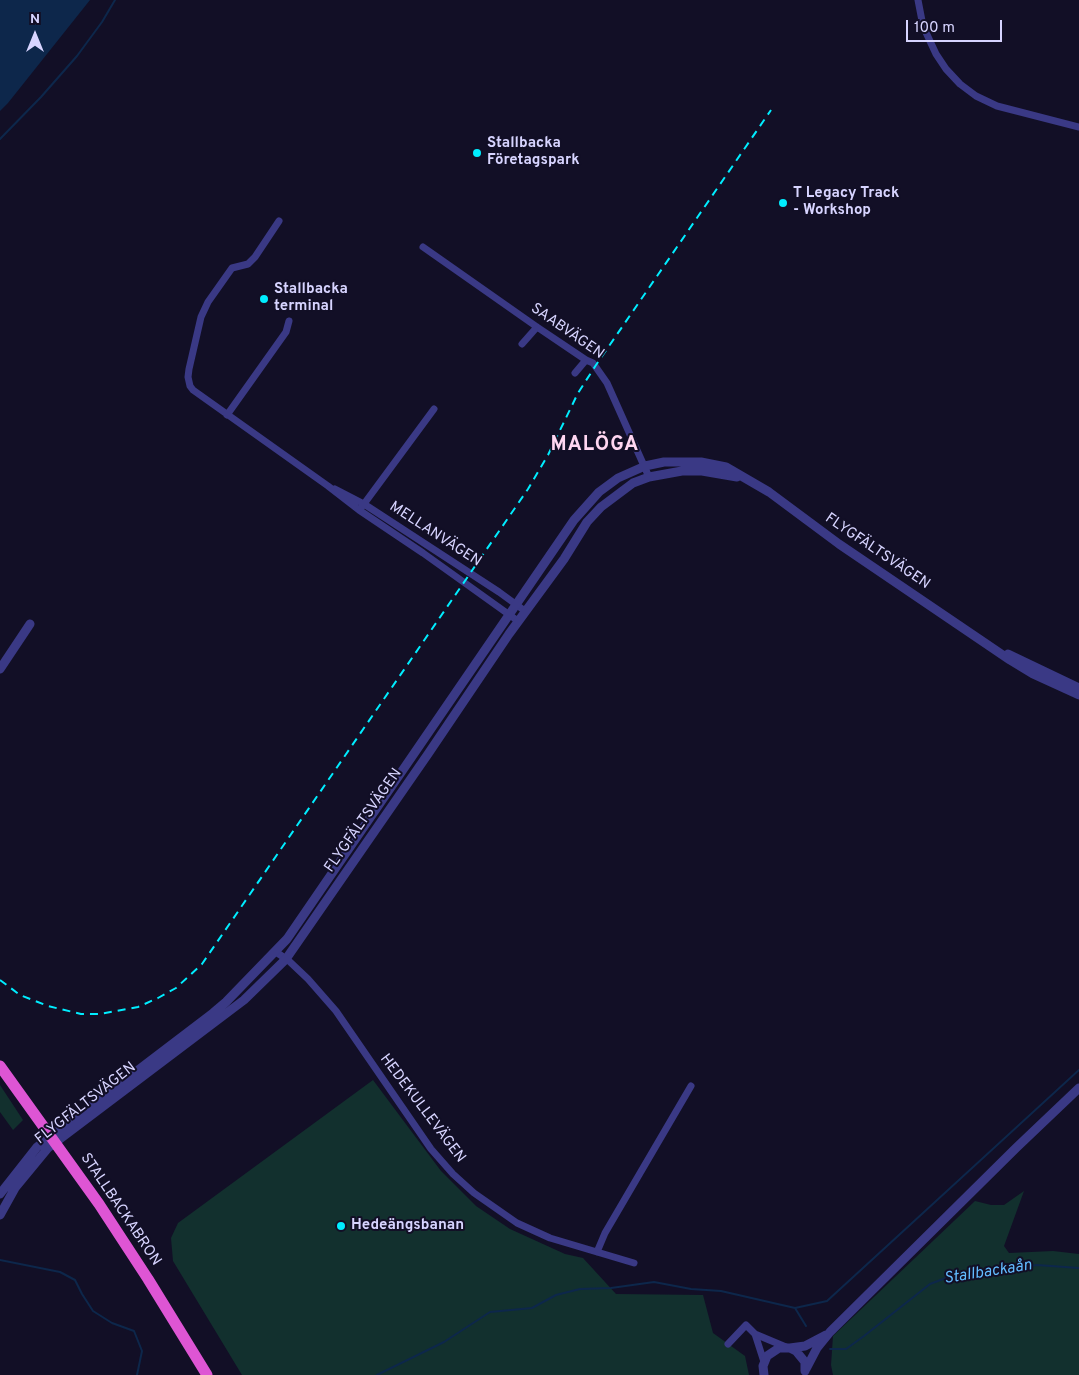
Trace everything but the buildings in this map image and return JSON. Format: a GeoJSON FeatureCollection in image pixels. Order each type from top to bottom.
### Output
{"type":"FeatureCollection","features":[{"type":"Feature","properties":{"kind":"highway","name":"STALLBACKABRON"},"geometry":{"type":"LineString","coordinates":[[0,1066],[88,1188],[148,1279],[207,1375]]}},
{"type":"Feature","properties":{"kind":"street"},"geometry":{"type":"LineString","coordinates":[[918,0],[923,26],[936,54],[960,84],[976,96],[997,106],[1079,127]]}},
{"type":"Feature","properties":{"kind":"street","name":"MELLANVÄGEN"},"geometry":{"type":"LineString","coordinates":[[279,222],[255,257],[248,264],[232,268],[208,302],[201,317],[188,369],[188,383],[193,390],[328,486],[525,611]]}},
{"type":"Feature","properties":{"kind":"street","name":"SAABVÄGEN"},"geometry":{"type":"LineString","coordinates":[[423,247],[537,327],[596,365],[607,382],[649,477]]}},
{"type":"Feature","properties":{"kind":"street"},"geometry":{"type":"LineString","coordinates":[[227,415],[286,332],[290,321]]}},
{"type":"Feature","properties":{"kind":"street"},"geometry":{"type":"LineString","coordinates":[[522,344],[537,327]]}},
{"type":"Feature","properties":{"kind":"street"},"geometry":{"type":"LineString","coordinates":[[576,373],[586,360]]}},
{"type":"Feature","properties":{"kind":"street"},"geometry":{"type":"LineString","coordinates":[[361,508],[434,409]]}},
{"type":"Feature","properties":{"kind":"street","name":"FLYGFÄLTSVÄGEN"},"geometry":{"type":"LineString","coordinates":[[0,1194],[37,1147],[207,1018],[226,1002],[276,952],[287,939],[585,507],[599,492],[618,478],[644,466],[664,462],[701,462],[726,467],[769,492],[839,544],[1010,660],[1033,674],[1079,695]]}},
{"type":"Feature","properties":{"kind":"street","name":"FLYGFÄLTSVÄGEN"},"geometry":{"type":"LineString","coordinates":[[0,1215],[15,1188],[48,1148],[244,1000],[286,959],[518,621],[564,559],[587,522],[601,507],[633,483],[649,477],[682,471],[742,478]]}},
{"type":"Feature","properties":{"kind":"street","name":"MELLANVÄGEN"},"geometry":{"type":"LineString","coordinates":[[361,508],[518,621]]}},
{"type":"Feature","properties":{"kind":"street"},"geometry":{"type":"LineString","coordinates":[[0,669],[30,624]]}},
{"type":"Feature","properties":{"kind":"street","name":"FLYGFÄLTSVÄGEN"},"geometry":{"type":"LineString","coordinates":[[996,650],[1013,656],[1079,688]]}},
{"type":"Feature","properties":{"kind":"street","name":"HEDEKULLEVÄGEN"},"geometry":{"type":"LineString","coordinates":[[276,952],[308,979],[336,1011],[431,1149],[453,1174],[487,1203],[517,1223],[550,1238],[634,1263]]}},
{"type":"Feature","properties":{"kind":"street"},"geometry":{"type":"LineString","coordinates":[[597,1252],[605,1233],[691,1086]]}},
{"type":"Feature","properties":{"kind":"street"},"geometry":{"type":"LineString","coordinates":[[805,1372],[818,1348],[830,1332],[1009,1154],[1079,1088]]}},
{"type":"Feature","properties":{"kind":"street"},"geometry":{"type":"LineString","coordinates":[[728,1344],[746,1325],[755,1334],[788,1348],[801,1356],[805,1372]]}},
{"type":"Feature","properties":{"kind":"street"},"geometry":{"type":"LineString","coordinates":[[763,1370],[773,1351],[805,1346],[830,1332]]}},
{"type":"Feature","properties":{"kind":"street"},"geometry":{"type":"LineString","coordinates":[[755,1334],[763,1370]]}},
{"type":"Feature","properties":{"kind":"green space","name":"Hedeängsbanan"},"geometry":{"type":"Polygon","coordinates":[[[373,1080],[441,1171],[476,1206],[510,1229],[565,1254],[583,1258],[616,1294],[703,1295],[713,1333],[745,1356],[749,1375],[242,1375],[173,1261],[171,1238],[178,1223],[373,1080]]]}},
{"type":"Feature","properties":{"kind":"green space"},"geometry":{"type":"Polygon","coordinates":[[[0,1085],[23,1120],[13,1130],[0,1112],[0,1085]]]}},
{"type":"Feature","properties":{"kind":"green space"},"geometry":{"type":"Polygon","coordinates":[[[1024,1191],[1004,1246],[1009,1253],[1053,1251],[1079,1254],[1079,1375],[833,1375],[831,1365],[833,1336],[975,1201],[991,1205],[1004,1205],[1024,1191]]]}},
{"type":"Feature","properties":{"kind":"water"},"geometry":{"type":"Polygon","coordinates":[[[0,0],[90,0],[0,111],[0,0]]]}},
{"type":"Feature","properties":{"kind":"waterway"},"geometry":{"type":"LineString","coordinates":[[0,139],[77,56],[102,22],[115,0]]}},
{"type":"Feature","properties":{"kind":"waterway"},"geometry":{"type":"LineString","coordinates":[[377,1375],[444,1342],[490,1312],[532,1308],[556,1295],[580,1289],[611,1288],[654,1282],[691,1289],[721,1291],[795,1308],[827,1301],[1079,1070]]}},
{"type":"Feature","properties":{"kind":"waterway"},"geometry":{"type":"LineString","coordinates":[[0,1260],[60,1272],[75,1280],[93,1311],[112,1323],[134,1331],[142,1351],[137,1375]]}},
{"type":"Feature","properties":{"kind":"waterway","name":"Stallbackaån"},"geometry":{"type":"LineString","coordinates":[[830,1349],[846,1349],[930,1284],[951,1276],[980,1274],[1037,1265],[1079,1268]]}},
{"type":"Feature","properties":{"kind":"waterway"},"geometry":{"type":"LineString","coordinates":[[795,1308],[806,1326]]}},
{"type":"Feature","properties":{"kind":"railway"},"geometry":{"type":"LineString","coordinates":[[0,980],[20,995],[48,1006],[81,1014],[100,1014],[138,1007],[158,998],[176,988],[202,964],[528,489],[548,455],[578,393],[771,110]]}},
{"type":"Feature","properties":{"kind":"place","name":"Stallbacka Företagspark"},"geometry":{"type":"Point","coordinates":[477,153]}},
{"type":"Feature","properties":{"kind":"place","name":"T Legacy Track - Workshop"},"geometry":{"type":"Point","coordinates":[783,203]}},
{"type":"Feature","properties":{"kind":"place","name":"Stallbacka terminal"},"geometry":{"type":"Point","coordinates":[264,299]}},
{"type":"Feature","properties":{"kind":"place","name":"Hedeängsbanan"},"geometry":{"type":"Point","coordinates":[341,1226]}},
{"type":"Feature","properties":{"kind":"district","name":"MALÖGA"},"geometry":{"type":"Point","coordinates":[595,446]}}]}
